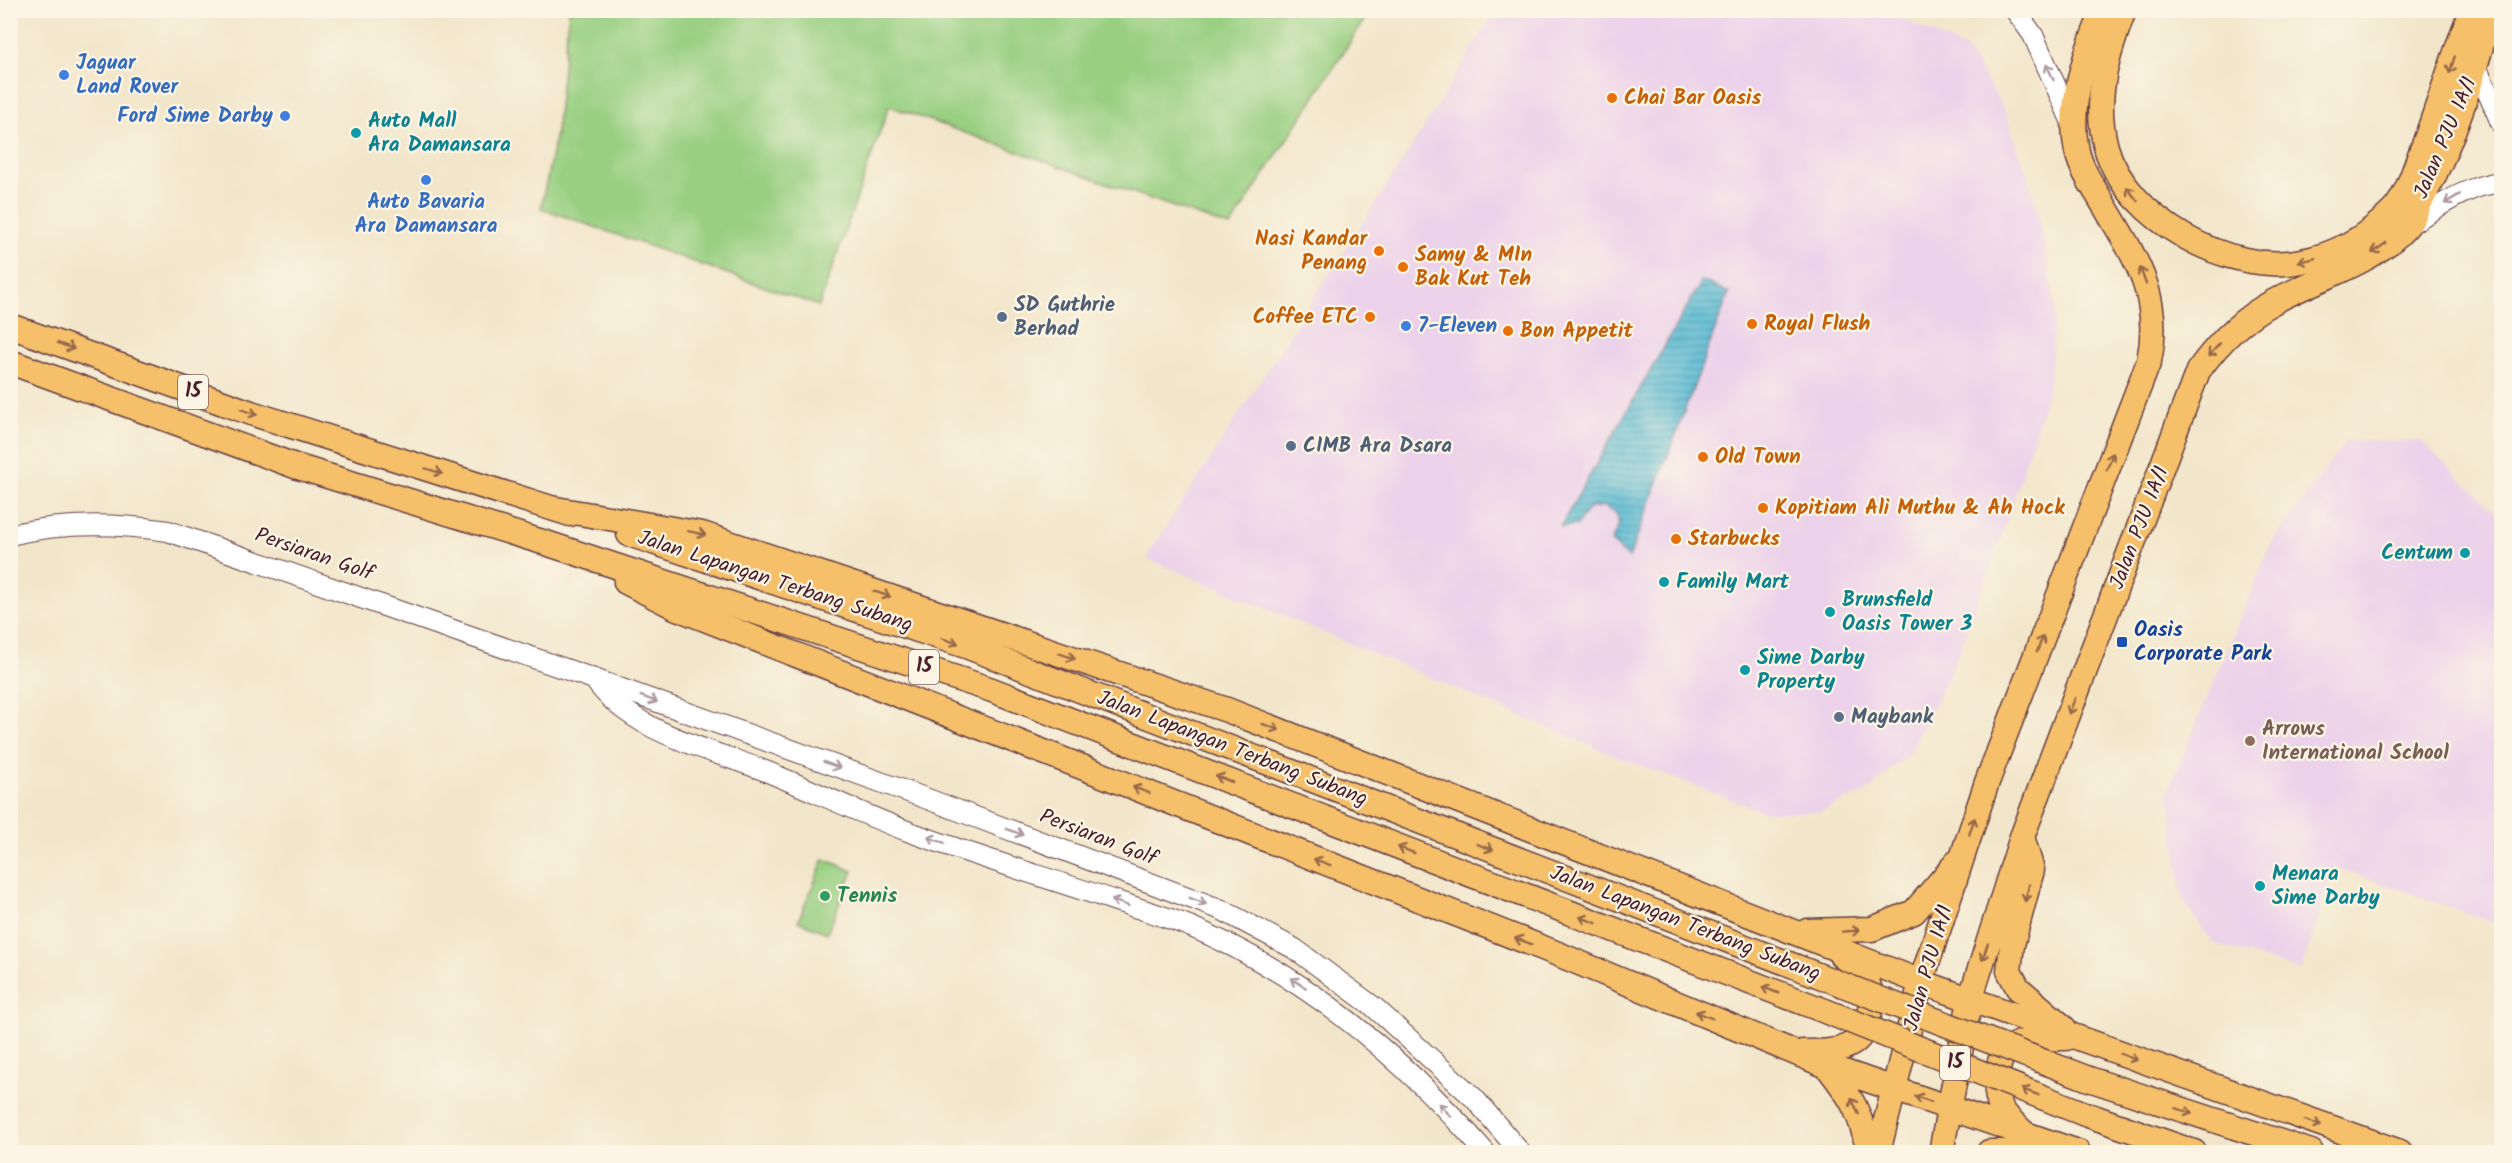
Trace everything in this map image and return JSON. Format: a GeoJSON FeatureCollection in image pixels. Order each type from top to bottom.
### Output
{"type":"FeatureCollection","features":[{"type":"Feature","properties":{"kind":"main road","name":"Jalan PJU 1A/1"},"geometry":{"type":"LineString","coordinates":[[1878,1152],[1922,982],[1987,782],[2149,361],[2153,340],[2153,310],[2143,277],[2084,172],[2073,125],[2080,76],[2090,42],[2104,10]]}},
{"type":"Feature","properties":{"kind":"main road"},"geometry":{"type":"LineString","coordinates":[[2124,10],[2102,76],[2100,111],[2107,148],[2121,178],[2134,198],[2157,218],[2186,236],[2223,254],[2272,262],[2300,262],[2332,254],[2363,235],[2393,210],[2411,180],[2472,10]]}},
{"type":"Feature","properties":{"kind":"main road","name":"Jalan PJU 1A/1"},"geometry":{"type":"LineString","coordinates":[[1941,1152],[1970,1000],[2022,837],[2198,371],[2215,348],[2252,316],[2275,301],[2341,272],[2370,254],[2407,226],[2435,175],[2476,66],[2491,10]]}},
{"type":"Feature","properties":{"kind":"main road","name":"Jalan Lapangan Terbang Subang"},"geometry":{"type":"LineString","coordinates":[[10,326],[251,413],[556,509],[966,646],[2089,1079],[2311,1152]]}},
{"type":"Feature","properties":{"kind":"main road","name":"Jalan Lapangan Terbang Subang"},"geometry":{"type":"LineString","coordinates":[[10,362],[295,466],[549,544],[992,690],[1825,1011],[2085,1114],[2194,1152]]}},
{"type":"Feature","properties":{"kind":"main road"},"geometry":{"type":"LineString","coordinates":[[556,509],[702,534],[1227,710],[1922,982],[2400,1152]]}},
{"type":"Feature","properties":{"kind":"main road"},"geometry":{"type":"LineString","coordinates":[[549,544],[677,608],[1542,948],[1827,1066],[1950,1108],[2023,1143],[2078,1152]]}},
{"type":"Feature","properties":{"kind":"main road"},"geometry":{"type":"LineString","coordinates":[[2022,837],[2032,870],[2012,945],[2009,971],[2018,988],[2074,1037]]}},
{"type":"Feature","properties":{"kind":"main road"},"geometry":{"type":"LineString","coordinates":[[1793,931],[1872,929],[1892,923],[1914,912],[1964,854]]}},
{"type":"Feature","properties":{"kind":"main road"},"geometry":{"type":"LineString","coordinates":[[1794,1052],[1831,1051],[1853,1043],[1863,1033],[1871,999],[1866,979],[1830,946]]}},
{"type":"Feature","properties":{"kind":"main road"},"geometry":{"type":"LineString","coordinates":[[2023,1143],[2002,1109],[1996,1077],[2001,1060],[2010,1048],[2026,1042],[2074,1037]]}},
{"type":"Feature","properties":{"kind":"main road"},"geometry":{"type":"LineString","coordinates":[[1827,1066],[1852,1097],[1860,1115],[1869,1152]]}},
{"type":"Feature","properties":{"kind":"main road"},"geometry":{"type":"LineString","coordinates":[[1989,1152],[2023,1143]]}},
{"type":"Feature","properties":{"kind":"street"},"geometry":{"type":"LineString","coordinates":[[2015,10],[2033,35],[2073,125]]}},
{"type":"Feature","properties":{"kind":"street"},"geometry":{"type":"LineString","coordinates":[[2476,66],[2502,124]]}},
{"type":"Feature","properties":{"kind":"street"},"geometry":{"type":"LineString","coordinates":[[2407,226],[2466,191],[2502,182]]}},
{"type":"Feature","properties":{"kind":"street","name":"Persiaran Golf"},"geometry":{"type":"LineString","coordinates":[[10,535],[61,526],[120,524],[168,531],[594,679],[925,798],[1222,910],[1295,949],[1374,1007],[1474,1098],[1520,1152]]}},
{"type":"Feature","properties":{"kind":"street"},"geometry":{"type":"LineString","coordinates":[[594,679],[606,696],[620,708],[662,731],[910,832],[1189,926],[1270,966],[1318,995],[1364,1033],[1426,1090],[1485,1152]]}},
{"type":"Feature","properties":{"kind":"street"},"geometry":{"type":"LineString","coordinates":[[1364,1033],[1369,1011],[1374,1007]]}},
{"type":"Feature","properties":{"kind":"shaded area"},"geometry":{"type":"Polygon","coordinates":[[[1495,11],[1886,11],[1966,49],[2004,109],[2035,198],[2056,308],[2048,390],[2002,536],[1955,662],[1910,752],[1869,790],[1819,812],[1764,812],[1618,757],[1146,558],[1427,123],[1495,11]]]}},
{"type":"Feature","properties":{"kind":"shaded area","name":"Oasis Corporate Park"},"geometry":{"type":"Polygon","coordinates":[[[2346,441],[2421,441],[2501,517],[2501,925],[2335,867],[2301,971],[2213,943],[2183,901],[2168,791],[2271,544],[2346,441]]]}},
{"type":"Feature","properties":{"kind":"green space"},"geometry":{"type":"Polygon","coordinates":[[[569,10],[1370,11],[1230,227],[889,106],[819,306],[541,208],[556,134],[569,10]]]}},
{"type":"Feature","properties":{"kind":"green space","name":"Tennis"},"geometry":{"type":"Polygon","coordinates":[[[824,859],[853,871],[827,933],[798,921],[824,859]]]}},
{"type":"Feature","properties":{"kind":"water"},"geometry":{"type":"Polygon","coordinates":[[[1702,281],[1729,293],[1629,558],[1611,541],[1619,525],[1617,514],[1604,506],[1588,509],[1577,525],[1560,527],[1702,281]]]}},
{"type":"Feature","properties":{"kind":"place","name":"Jaguar Land Rover"},"geometry":{"type":"Point","coordinates":[64,75]}},
{"type":"Feature","properties":{"kind":"place","name":"Chai Bar Oasis"},"geometry":{"type":"Point","coordinates":[1612,98]}},
{"type":"Feature","properties":{"kind":"place","name":"Ford Sime Darby"},"geometry":{"type":"Point","coordinates":[285,116]}},
{"type":"Feature","properties":{"kind":"place","name":"Auto Mall Ara Damansara"},"geometry":{"type":"Point","coordinates":[356,133]}},
{"type":"Feature","properties":{"kind":"place","name":"Auto Bavaria Ara Damansara"},"geometry":{"type":"Point","coordinates":[426,180]}},
{"type":"Feature","properties":{"kind":"place","name":"Nasi Kandar Penang"},"geometry":{"type":"Point","coordinates":[1379,251]}},
{"type":"Feature","properties":{"kind":"place","name":"Samy & MIn Bak Kut Teh"},"geometry":{"type":"Point","coordinates":[1403,267]}},
{"type":"Feature","properties":{"kind":"place","name":"SD Guthrie Berhad"},"geometry":{"type":"Point","coordinates":[1002,317]}},
{"type":"Feature","properties":{"kind":"place","name":"Coffee ETC"},"geometry":{"type":"Point","coordinates":[1370,317]}},
{"type":"Feature","properties":{"kind":"place","name":"Royal Flush"},"geometry":{"type":"Point","coordinates":[1752,324]}},
{"type":"Feature","properties":{"kind":"place","name":"7-Eleven"},"geometry":{"type":"Point","coordinates":[1406,326]}},
{"type":"Feature","properties":{"kind":"place","name":"Bon Appetit"},"geometry":{"type":"Point","coordinates":[1508,331]}},
{"type":"Feature","properties":{"kind":"place","name":"CIMB Ara Dsara"},"geometry":{"type":"Point","coordinates":[1291,446]}},
{"type":"Feature","properties":{"kind":"place","name":"Old Town"},"geometry":{"type":"Point","coordinates":[1703,457]}},
{"type":"Feature","properties":{"kind":"place","name":"Kopitiam Ali Muthu & Ah Hock"},"geometry":{"type":"Point","coordinates":[1763,508]}},
{"type":"Feature","properties":{"kind":"place","name":"Starbucks"},"geometry":{"type":"Point","coordinates":[1676,539]}},
{"type":"Feature","properties":{"kind":"place","name":"Centum"},"geometry":{"type":"Point","coordinates":[2465,553]}},
{"type":"Feature","properties":{"kind":"place","name":"Family Mart"},"geometry":{"type":"Point","coordinates":[1664,582]}},
{"type":"Feature","properties":{"kind":"place","name":"Brunsfield Oasis Tower 3"},"geometry":{"type":"Point","coordinates":[1830,612]}},
{"type":"Feature","properties":{"kind":"place","name":"Oasis Corporate Park"},"geometry":{"type":"Point","coordinates":[2122,642]}},
{"type":"Feature","properties":{"kind":"place","name":"Sime Darby Property"},"geometry":{"type":"Point","coordinates":[1745,670]}},
{"type":"Feature","properties":{"kind":"place","name":"Maybank"},"geometry":{"type":"Point","coordinates":[1839,717]}},
{"type":"Feature","properties":{"kind":"place","name":"Arrows International School"},"geometry":{"type":"Point","coordinates":[2250,741]}},
{"type":"Feature","properties":{"kind":"place","name":"Menara Sime Darby"},"geometry":{"type":"Point","coordinates":[2260,886]}},
{"type":"Feature","properties":{"kind":"place","name":"Tennis"},"geometry":{"type":"Point","coordinates":[825,896]}}]}
